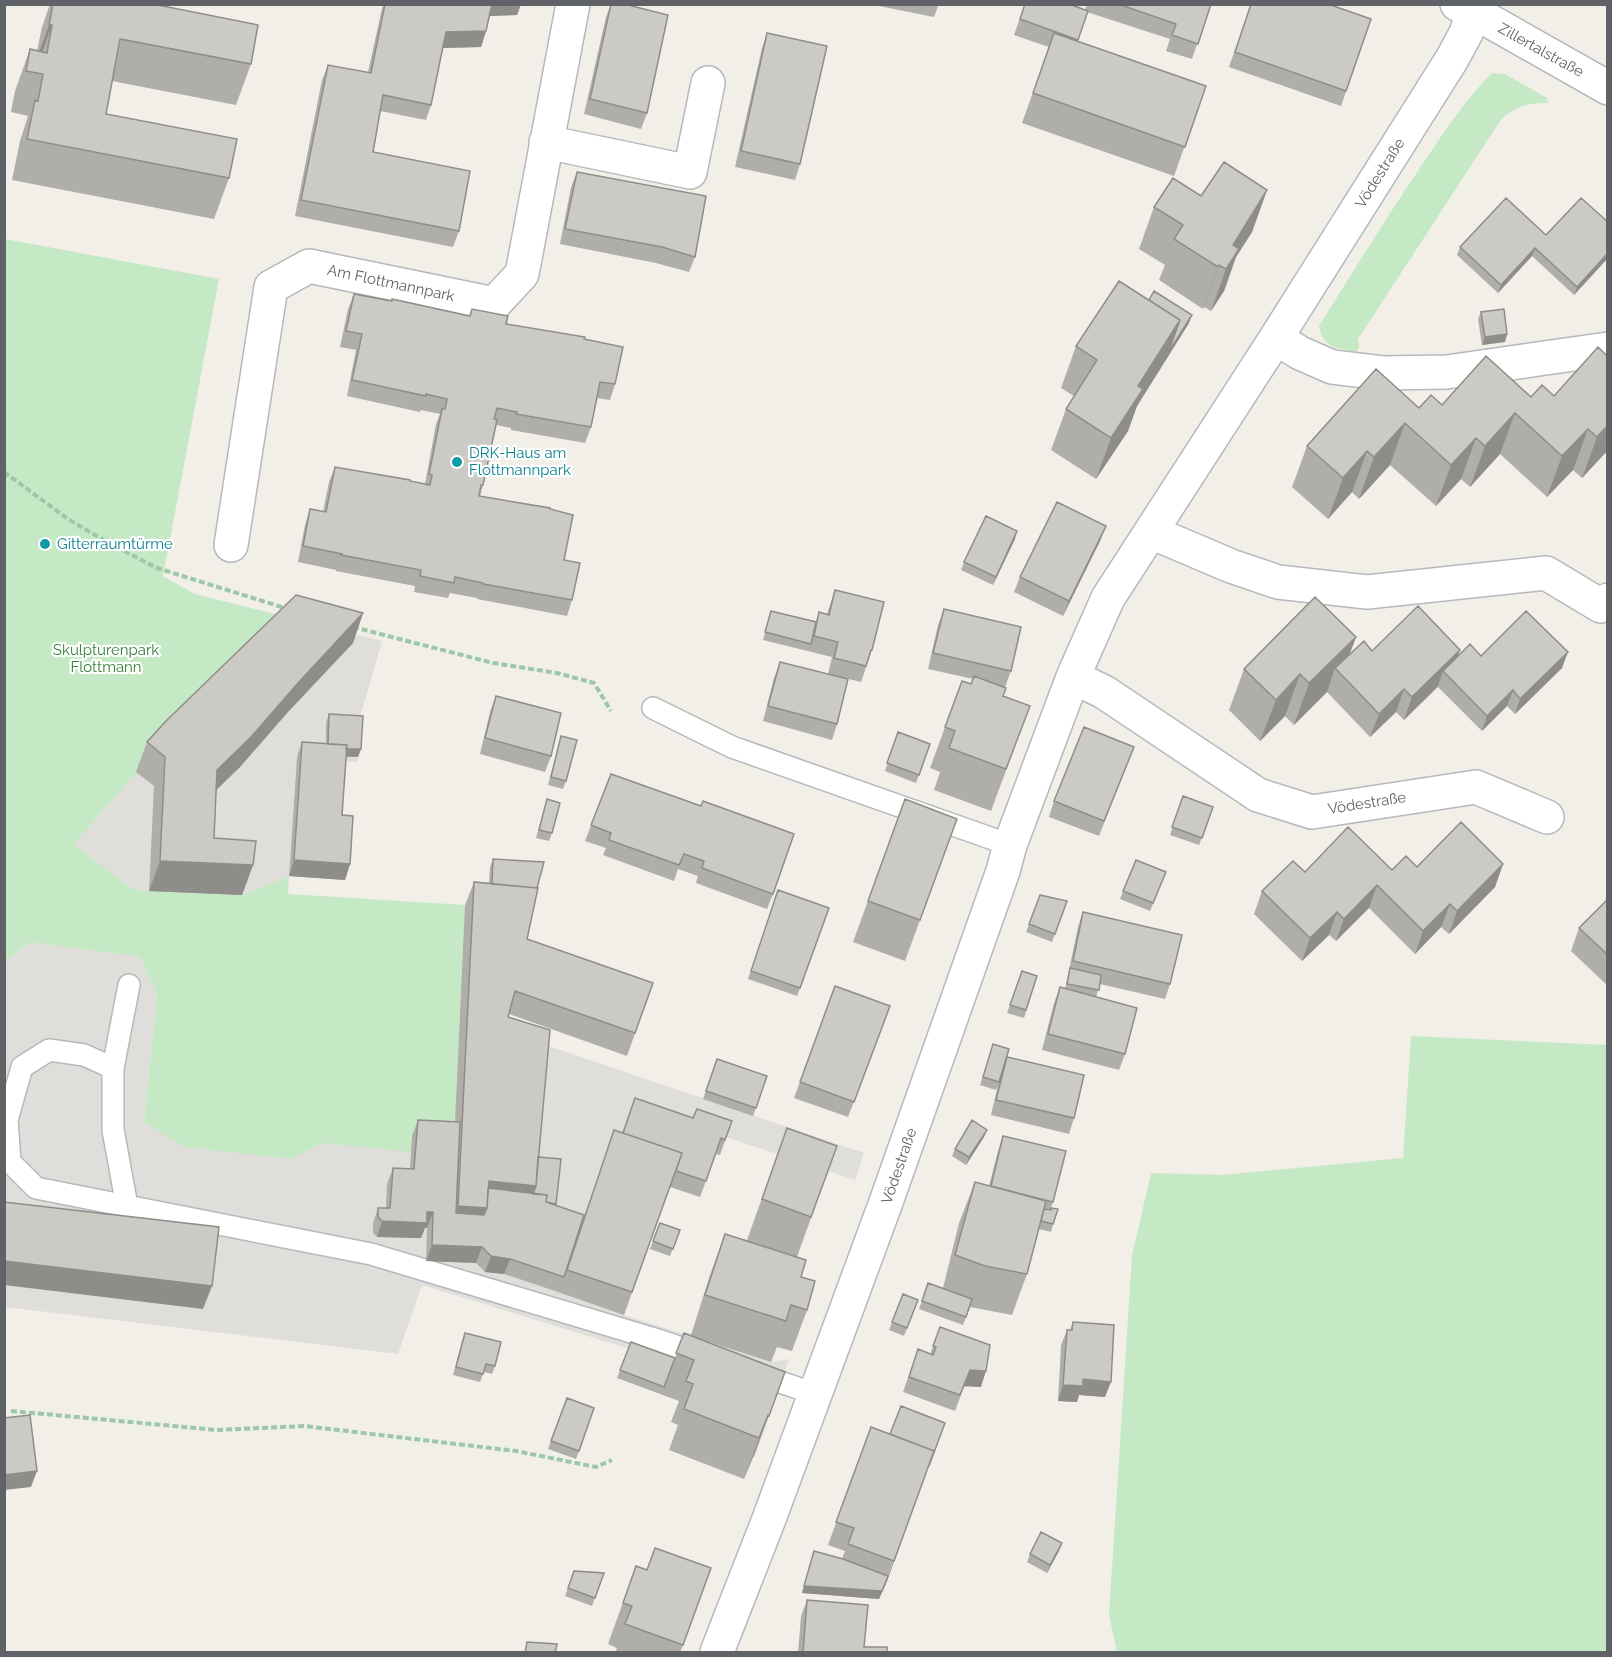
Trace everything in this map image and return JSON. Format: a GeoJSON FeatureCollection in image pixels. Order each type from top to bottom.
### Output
{"type":"FeatureCollection","features":[{"type":"Feature","properties":{"kind":"street","name":"Am Flottmannpark"},"geometry":{"type":"LineString","coordinates":[[231,545],[271,287],[309,266],[494,304],[522,274],[573,4]]}},
{"type":"Feature","properties":{"kind":"street","name":"Zillertalstraße"},"geometry":{"type":"LineString","coordinates":[[1469,7],[1608,88]]}},
{"type":"Feature","properties":{"kind":"street","name":"Vödestraße"},"geometry":{"type":"LineString","coordinates":[[717,1653],[886,1202],[1003,871],[1010,845],[1073,677],[1108,598],[1452,59],[1466,33],[1469,7]]}},
{"type":"Feature","properties":{"kind":"street"},"geometry":{"type":"LineString","coordinates":[[546,142],[690,172],[708,83]]}},
{"type":"Feature","properties":{"kind":"street"},"geometry":{"type":"LineString","coordinates":[[1276,338],[1300,353],[1332,367],[1383,373],[1447,372],[1608,349]]}},
{"type":"Feature","properties":{"kind":"street"},"geometry":{"type":"LineString","coordinates":[[1151,531],[1231,566],[1278,582],[1367,592],[1546,573],[1601,606],[1608,600]]}},
{"type":"Feature","properties":{"kind":"street","name":"Vödestraße"},"geometry":{"type":"LineString","coordinates":[[1073,677],[1104,692],[1258,795],[1312,812],[1476,787],[1547,817]]}},
{"type":"Feature","properties":{"kind":"lane"},"geometry":{"type":"LineString","coordinates":[[653,708],[732,747],[1010,845]]}},
{"type":"Feature","properties":{"kind":"lane"},"geometry":{"type":"LineString","coordinates":[[127,1206],[113,1130],[113,1068],[129,985]]}},
{"type":"Feature","properties":{"kind":"lane"},"geometry":{"type":"LineString","coordinates":[[113,1068],[84,1055],[49,1050],[22,1067],[7,1120],[10,1162],[36,1188],[371,1254],[658,1340],[815,1394]]}},
{"type":"Feature","properties":{"kind":"path"},"geometry":{"type":"LineString","coordinates":[[4,472],[68,519],[157,568],[289,609]]}},
{"type":"Feature","properties":{"kind":"path"},"geometry":{"type":"LineString","coordinates":[[344,625],[493,663],[557,673],[594,683],[611,711]]}},
{"type":"Feature","properties":{"kind":"path"},"geometry":{"type":"LineString","coordinates":[[11,1410],[217,1430],[304,1426],[516,1451],[596,1467],[612,1460]]}},
{"type":"Feature","properties":{"kind":"shaded area"},"geometry":{"type":"Polygon","coordinates":[[[291,618],[382,641],[360,717],[358,762],[297,758],[289,876],[242,895],[134,890],[74,844],[154,752],[291,618]]]}},
{"type":"Feature","properties":{"kind":"shaded area"},"geometry":{"type":"Polygon","coordinates":[[[465,905],[530,911],[504,1031],[864,1153],[855,1180],[726,1137],[673,1175],[624,1315],[772,1362],[789,1359],[777,1394],[422,1285],[398,1354],[5,1307],[5,962],[30,942],[140,957],[157,995],[144,1122],[291,1159],[322,1143],[410,1151],[412,1136],[456,1097],[465,905]]]}},
{"type":"Feature","properties":{"kind":"green space"},"geometry":{"type":"Polygon","coordinates":[[[1492,73],[1505,74],[1547,98],[1548,103],[1522,106],[1510,112],[1500,121],[1358,338],[1357,352],[1332,346],[1324,339],[1319,326],[1437,143],[1492,73]]]}},
{"type":"Feature","properties":{"kind":"green space","name":"Skulpturenpark Flottmann"},"geometry":{"type":"Polygon","coordinates":[[[5,239],[219,279],[163,576],[195,594],[291,618],[154,752],[74,844],[134,890],[242,895],[289,876],[288,894],[465,905],[454,1138],[412,1136],[410,1152],[322,1143],[291,1159],[184,1147],[144,1122],[157,995],[140,957],[30,942],[5,962],[5,239]]]}},
{"type":"Feature","properties":{"kind":"green space"},"geometry":{"type":"Polygon","coordinates":[[[1411,1036],[1607,1045],[1607,1652],[1117,1652],[1109,1615],[1132,1256],[1151,1173],[1223,1175],[1403,1158],[1411,1036]]]}},
{"type":"Feature","properties":{"kind":"building"},"geometry":{"type":"Polygon","coordinates":[[[53,4],[153,4],[258,25],[251,64],[120,39],[106,114],[237,139],[229,178],[27,139],[43,74],[26,71],[30,49],[47,53],[53,4]]]}},
{"type":"Feature","properties":{"kind":"building"},"geometry":{"type":"Polygon","coordinates":[[[385,4],[492,4],[486,31],[446,32],[431,105],[383,95],[373,152],[470,171],[459,231],[301,200],[328,65],[371,73],[385,4]]]}},
{"type":"Feature","properties":{"kind":"building"},"geometry":{"type":"Polygon","coordinates":[[[611,4],[624,4],[668,15],[647,113],[590,99],[611,4]]]}},
{"type":"Feature","properties":{"kind":"building"},"geometry":{"type":"Polygon","coordinates":[[[1025,4],[1069,4],[1088,11],[1078,40],[1020,19],[1025,4]]]}},
{"type":"Feature","properties":{"kind":"building"},"geometry":{"type":"Polygon","coordinates":[[[1118,4],[1211,4],[1198,44],[1172,35],[1176,24],[1118,4]]]}},
{"type":"Feature","properties":{"kind":"building"},"geometry":{"type":"Polygon","coordinates":[[[1251,4],[1328,4],[1371,19],[1346,91],[1235,52],[1251,4]]]}},
{"type":"Feature","properties":{"kind":"building"},"geometry":{"type":"Polygon","coordinates":[[[767,33],[827,46],[800,164],[741,151],[767,33]]]}},
{"type":"Feature","properties":{"kind":"building"},"geometry":{"type":"Polygon","coordinates":[[[1054,33],[1206,86],[1185,147],[1033,93],[1054,33]]]}},
{"type":"Feature","properties":{"kind":"building"},"geometry":{"type":"Polygon","coordinates":[[[1224,162],[1267,190],[1233,245],[1239,249],[1226,269],[1219,265],[1218,267],[1174,239],[1183,225],[1154,207],[1173,178],[1201,196],[1224,162]]]}},
{"type":"Feature","properties":{"kind":"building"},"geometry":{"type":"Polygon","coordinates":[[[577,172],[706,196],[695,257],[662,247],[565,229],[577,172]]]}},
{"type":"Feature","properties":{"kind":"building"},"geometry":{"type":"Polygon","coordinates":[[[1506,198],[1546,235],[1581,198],[1608,222],[1608,253],[1577,287],[1535,248],[1501,285],[1460,247],[1506,198]]]}},
{"type":"Feature","properties":{"kind":"building"},"geometry":{"type":"Polygon","coordinates":[[[1119,281],[1180,320],[1138,386],[1143,389],[1111,438],[1066,409],[1097,360],[1076,346],[1119,281]]]}},
{"type":"Feature","properties":{"kind":"building"},"geometry":{"type":"Polygon","coordinates":[[[1154,291],[1192,315],[1168,353],[1180,320],[1149,300],[1154,291]]]}},
{"type":"Feature","properties":{"kind":"building","name":"DRK-Haus am Flottmannpark"},"geometry":{"type":"Polygon","coordinates":[[[354,294],[392,301],[392,299],[470,316],[472,309],[508,316],[506,324],[585,337],[584,339],[623,347],[615,384],[600,382],[591,427],[516,414],[517,412],[497,408],[494,419],[497,420],[479,496],[550,508],[573,515],[564,560],[580,563],[572,600],[455,577],[454,583],[420,576],[421,570],[303,546],[310,509],[326,512],[335,467],[430,485],[432,475],[429,474],[442,409],[445,409],[447,399],[352,380],[362,334],[346,331],[354,294]]]}},
{"type":"Feature","properties":{"kind":"building"},"geometry":{"type":"Polygon","coordinates":[[[1504,309],[1507,334],[1485,337],[1481,312],[1504,309]]]}},
{"type":"Feature","properties":{"kind":"building"},"geometry":{"type":"Polygon","coordinates":[[[1598,347],[1608,357],[1608,425],[1597,437],[1588,429],[1562,456],[1515,413],[1485,446],[1476,438],[1451,465],[1405,423],[1374,457],[1367,451],[1343,478],[1307,446],[1376,369],[1419,408],[1431,395],[1442,405],[1486,356],[1531,397],[1542,385],[1554,396],[1598,347]]]}},
{"type":"Feature","properties":{"kind":"building"},"geometry":{"type":"Polygon","coordinates":[[[1057,502],[1106,526],[1069,601],[1020,577],[1057,502]]]}},
{"type":"Feature","properties":{"kind":"building"},"geometry":{"type":"Polygon","coordinates":[[[986,516],[1017,531],[996,577],[964,562],[986,516]]]}},
{"type":"Feature","properties":{"kind":"building"},"geometry":{"type":"Polygon","coordinates":[[[835,590],[884,602],[866,666],[834,658],[838,642],[814,636],[819,612],[829,615],[835,590]]]}},
{"type":"Feature","properties":{"kind":"building"},"geometry":{"type":"Polygon","coordinates":[[[296,595],[363,613],[251,737],[217,770],[214,838],[256,841],[253,865],[160,861],[165,757],[147,742],[296,595]]]}},
{"type":"Feature","properties":{"kind":"building"},"geometry":{"type":"Polygon","coordinates":[[[1315,597],[1356,637],[1309,683],[1300,674],[1276,700],[1244,669],[1315,597]]]}},
{"type":"Feature","properties":{"kind":"building"},"geometry":{"type":"Polygon","coordinates":[[[1418,606],[1460,650],[1412,697],[1404,689],[1379,714],[1335,668],[1364,641],[1372,651],[1418,606]]]}},
{"type":"Feature","properties":{"kind":"building"},"geometry":{"type":"Polygon","coordinates":[[[944,609],[1021,627],[1011,671],[933,653],[944,609]]]}},
{"type":"Feature","properties":{"kind":"building"},"geometry":{"type":"Polygon","coordinates":[[[771,611],[816,622],[811,644],[765,632],[771,611]]]}},
{"type":"Feature","properties":{"kind":"building"},"geometry":{"type":"Polygon","coordinates":[[[1526,611],[1568,652],[1520,699],[1513,690],[1487,716],[1443,671],[1470,644],[1481,656],[1526,611]]]}},
{"type":"Feature","properties":{"kind":"building"},"geometry":{"type":"Polygon","coordinates":[[[780,662],[848,679],[837,724],[768,706],[780,662]]]}},
{"type":"Feature","properties":{"kind":"building"},"geometry":{"type":"Polygon","coordinates":[[[974,676],[1006,688],[1003,696],[1030,706],[1006,769],[949,748],[955,731],[945,727],[962,681],[971,684],[974,676]]]}},
{"type":"Feature","properties":{"kind":"building"},"geometry":{"type":"Polygon","coordinates":[[[496,696],[561,713],[551,756],[485,738],[496,696]]]}},
{"type":"Feature","properties":{"kind":"building"},"geometry":{"type":"Polygon","coordinates":[[[329,714],[363,716],[361,749],[346,749],[347,745],[328,744],[329,714]]]}},
{"type":"Feature","properties":{"kind":"building"},"geometry":{"type":"Polygon","coordinates":[[[1084,727],[1134,747],[1104,821],[1054,801],[1084,727]]]}},
{"type":"Feature","properties":{"kind":"building"},"geometry":{"type":"Polygon","coordinates":[[[898,732],[930,744],[919,775],[887,763],[898,732]]]}},
{"type":"Feature","properties":{"kind":"building"},"geometry":{"type":"Polygon","coordinates":[[[561,736],[577,740],[566,781],[551,777],[561,736]]]}},
{"type":"Feature","properties":{"kind":"building"},"geometry":{"type":"Polygon","coordinates":[[[302,742],[347,745],[342,815],[353,816],[350,864],[294,860],[302,742]]]}},
{"type":"Feature","properties":{"kind":"building"},"geometry":{"type":"Polygon","coordinates":[[[611,774],[701,806],[703,801],[794,834],[773,894],[702,868],[704,861],[684,854],[679,865],[609,840],[611,833],[591,825],[611,774]]]}},
{"type":"Feature","properties":{"kind":"building"},"geometry":{"type":"Polygon","coordinates":[[[1183,796],[1213,807],[1202,838],[1172,827],[1183,796]]]}},
{"type":"Feature","properties":{"kind":"building"},"geometry":{"type":"Polygon","coordinates":[[[547,799],[560,803],[552,833],[539,830],[547,799]]]}},
{"type":"Feature","properties":{"kind":"building"},"geometry":{"type":"Polygon","coordinates":[[[905,799],[957,819],[920,920],[868,901],[905,799]]]}},
{"type":"Feature","properties":{"kind":"building"},"geometry":{"type":"Polygon","coordinates":[[[1461,822],[1503,864],[1457,911],[1450,904],[1423,931],[1377,885],[1344,919],[1337,912],[1310,938],[1262,891],[1293,861],[1305,872],[1348,827],[1392,870],[1406,856],[1417,867],[1461,822]]]}},
{"type":"Feature","properties":{"kind":"building"},"geometry":{"type":"Polygon","coordinates":[[[493,859],[544,862],[537,888],[492,884],[493,859]]]}},
{"type":"Feature","properties":{"kind":"building"},"geometry":{"type":"Polygon","coordinates":[[[1136,860],[1166,872],[1153,903],[1123,891],[1136,860]]]}},
{"type":"Feature","properties":{"kind":"building"},"geometry":{"type":"Polygon","coordinates":[[[474,882],[538,888],[527,939],[653,983],[635,1033],[515,991],[508,1017],[550,1030],[536,1186],[489,1181],[487,1208],[458,1206],[474,882]]]}},
{"type":"Feature","properties":{"kind":"building"},"geometry":{"type":"Polygon","coordinates":[[[778,890],[829,908],[800,988],[751,971],[778,890]]]}},
{"type":"Feature","properties":{"kind":"building"},"geometry":{"type":"Polygon","coordinates":[[[1040,895],[1067,901],[1055,934],[1029,924],[1040,895]]]}},
{"type":"Feature","properties":{"kind":"building"},"geometry":{"type":"Polygon","coordinates":[[[1608,899],[1608,955],[1579,928],[1608,899]]]}},
{"type":"Feature","properties":{"kind":"building"},"geometry":{"type":"Polygon","coordinates":[[[1083,912],[1182,935],[1170,984],[1073,961],[1083,912]]]}},
{"type":"Feature","properties":{"kind":"building"},"geometry":{"type":"Polygon","coordinates":[[[1070,968],[1101,975],[1099,990],[1067,984],[1070,968]]]}},
{"type":"Feature","properties":{"kind":"building"},"geometry":{"type":"Polygon","coordinates":[[[1022,971],[1037,976],[1026,1010],[1010,1005],[1022,971]]]}},
{"type":"Feature","properties":{"kind":"building"},"geometry":{"type":"Polygon","coordinates":[[[835,986],[890,1006],[854,1102],[800,1082],[835,986]]]}},
{"type":"Feature","properties":{"kind":"building"},"geometry":{"type":"Polygon","coordinates":[[[1060,987],[1137,1008],[1125,1054],[1048,1034],[1060,987]]]}},
{"type":"Feature","properties":{"kind":"building"},"geometry":{"type":"Polygon","coordinates":[[[993,1044],[1009,1049],[999,1082],[983,1077],[993,1044]]]}},
{"type":"Feature","properties":{"kind":"building"},"geometry":{"type":"Polygon","coordinates":[[[1007,1057],[1084,1075],[1074,1118],[996,1100],[1007,1057]]]}},
{"type":"Feature","properties":{"kind":"building"},"geometry":{"type":"Polygon","coordinates":[[[717,1059],[767,1076],[756,1108],[706,1091],[717,1059]]]}},
{"type":"Feature","properties":{"kind":"building"},"geometry":{"type":"Polygon","coordinates":[[[635,1098],[693,1118],[697,1109],[732,1121],[725,1140],[721,1138],[706,1181],[676,1171],[682,1153],[623,1133],[635,1098]]]}},
{"type":"Feature","properties":{"kind":"building"},"geometry":{"type":"Polygon","coordinates":[[[418,1120],[460,1122],[456,1213],[484,1215],[487,1208],[488,1188],[547,1195],[546,1202],[584,1215],[564,1277],[510,1259],[491,1256],[482,1247],[432,1245],[433,1212],[427,1212],[427,1223],[382,1221],[378,1217],[378,1208],[390,1208],[393,1168],[414,1169],[418,1120]]]}},
{"type":"Feature","properties":{"kind":"building"},"geometry":{"type":"Polygon","coordinates":[[[972,1120],[987,1130],[969,1157],[955,1149],[972,1120]]]}},
{"type":"Feature","properties":{"kind":"building"},"geometry":{"type":"Polygon","coordinates":[[[787,1128],[837,1146],[811,1217],[762,1199],[787,1128]]]}},
{"type":"Feature","properties":{"kind":"building"},"geometry":{"type":"Polygon","coordinates":[[[614,1130],[682,1153],[632,1292],[567,1270],[614,1130]]]}},
{"type":"Feature","properties":{"kind":"building"},"geometry":{"type":"Polygon","coordinates":[[[1003,1136],[1066,1151],[1053,1202],[991,1186],[1003,1136]]]}},
{"type":"Feature","properties":{"kind":"building"},"geometry":{"type":"Polygon","coordinates":[[[538,1157],[561,1159],[556,1204],[546,1202],[547,1195],[533,1194],[536,1186],[538,1157]]]}},
{"type":"Feature","properties":{"kind":"building"},"geometry":{"type":"Polygon","coordinates":[[[975,1182],[1046,1201],[1027,1274],[985,1266],[955,1255],[975,1182]]]}},
{"type":"Feature","properties":{"kind":"building"},"geometry":{"type":"Polygon","coordinates":[[[4,1202],[219,1227],[212,1286],[4,1261],[4,1202]]]}},
{"type":"Feature","properties":{"kind":"building"},"geometry":{"type":"Polygon","coordinates":[[[1051,1208],[1058,1209],[1053,1224],[1041,1221],[1044,1209],[1051,1210],[1051,1208]]]}},
{"type":"Feature","properties":{"kind":"building"},"geometry":{"type":"Polygon","coordinates":[[[660,1223],[680,1230],[673,1249],[653,1241],[660,1223]]]}},
{"type":"Feature","properties":{"kind":"building"},"geometry":{"type":"Polygon","coordinates":[[[725,1234],[806,1260],[801,1277],[815,1281],[807,1310],[791,1305],[786,1321],[705,1295],[725,1234]]]}},
{"type":"Feature","properties":{"kind":"building"},"geometry":{"type":"Polygon","coordinates":[[[928,1283],[972,1299],[966,1317],[922,1301],[928,1283]]]}},
{"type":"Feature","properties":{"kind":"building"},"geometry":{"type":"Polygon","coordinates":[[[903,1294],[918,1300],[907,1328],[892,1322],[903,1294]]]}},
{"type":"Feature","properties":{"kind":"building"},"geometry":{"type":"Polygon","coordinates":[[[1073,1322],[1114,1325],[1111,1382],[1083,1379],[1083,1386],[1063,1385],[1067,1330],[1072,1330],[1073,1322]]]}},
{"type":"Feature","properties":{"kind":"building"},"geometry":{"type":"Polygon","coordinates":[[[940,1327],[990,1345],[986,1371],[970,1370],[960,1395],[909,1377],[918,1349],[933,1355],[936,1347],[933,1346],[940,1327]]]}},
{"type":"Feature","properties":{"kind":"building"},"geometry":{"type":"Polygon","coordinates":[[[465,1333],[501,1342],[495,1366],[486,1364],[483,1374],[456,1367],[465,1333]]]}},
{"type":"Feature","properties":{"kind":"building"},"geometry":{"type":"Polygon","coordinates":[[[684,1333],[785,1372],[759,1438],[684,1409],[693,1384],[686,1381],[694,1360],[676,1353],[684,1333]]]}},
{"type":"Feature","properties":{"kind":"building"},"geometry":{"type":"Polygon","coordinates":[[[631,1342],[675,1358],[664,1387],[620,1370],[631,1342]]]}},
{"type":"Feature","properties":{"kind":"building"},"geometry":{"type":"Polygon","coordinates":[[[567,1398],[594,1408],[579,1451],[551,1441],[567,1398]]]}},
{"type":"Feature","properties":{"kind":"building"},"geometry":{"type":"Polygon","coordinates":[[[901,1406],[945,1423],[929,1466],[934,1451],[890,1434],[901,1406]]]}},
{"type":"Feature","properties":{"kind":"building"},"geometry":{"type":"Polygon","coordinates":[[[30,1415],[37,1471],[4,1475],[4,1418],[30,1415]]]}},
{"type":"Feature","properties":{"kind":"building"},"geometry":{"type":"Polygon","coordinates":[[[871,1427],[934,1451],[894,1561],[848,1544],[854,1528],[836,1522],[871,1427]]]}},
{"type":"Feature","properties":{"kind":"building"},"geometry":{"type":"Polygon","coordinates":[[[1041,1532],[1062,1543],[1050,1565],[1030,1554],[1041,1532]]]}},
{"type":"Feature","properties":{"kind":"building"},"geometry":{"type":"Polygon","coordinates":[[[655,1548],[711,1568],[683,1645],[625,1624],[632,1606],[623,1603],[636,1566],[647,1570],[655,1548]]]}},
{"type":"Feature","properties":{"kind":"building"},"geometry":{"type":"Polygon","coordinates":[[[814,1551],[888,1576],[882,1591],[804,1586],[814,1551]]]}},
{"type":"Feature","properties":{"kind":"building"},"geometry":{"type":"Polygon","coordinates":[[[574,1571],[604,1573],[595,1598],[568,1588],[574,1571]]]}},
{"type":"Feature","properties":{"kind":"building"},"geometry":{"type":"Polygon","coordinates":[[[807,1600],[868,1605],[864,1647],[887,1647],[887,1653],[803,1653],[807,1600]]]}},
{"type":"Feature","properties":{"kind":"building"},"geometry":{"type":"Polygon","coordinates":[[[527,1642],[557,1644],[555,1653],[525,1653],[527,1642]]]}},
{"type":"Feature","properties":{"kind":"place","name":"DRK-Haus am Flottmannpark"},"geometry":{"type":"Point","coordinates":[457,462]}},
{"type":"Feature","properties":{"kind":"place","name":"Gitterraumtürme"},"geometry":{"type":"Point","coordinates":[45,544]}}]}
